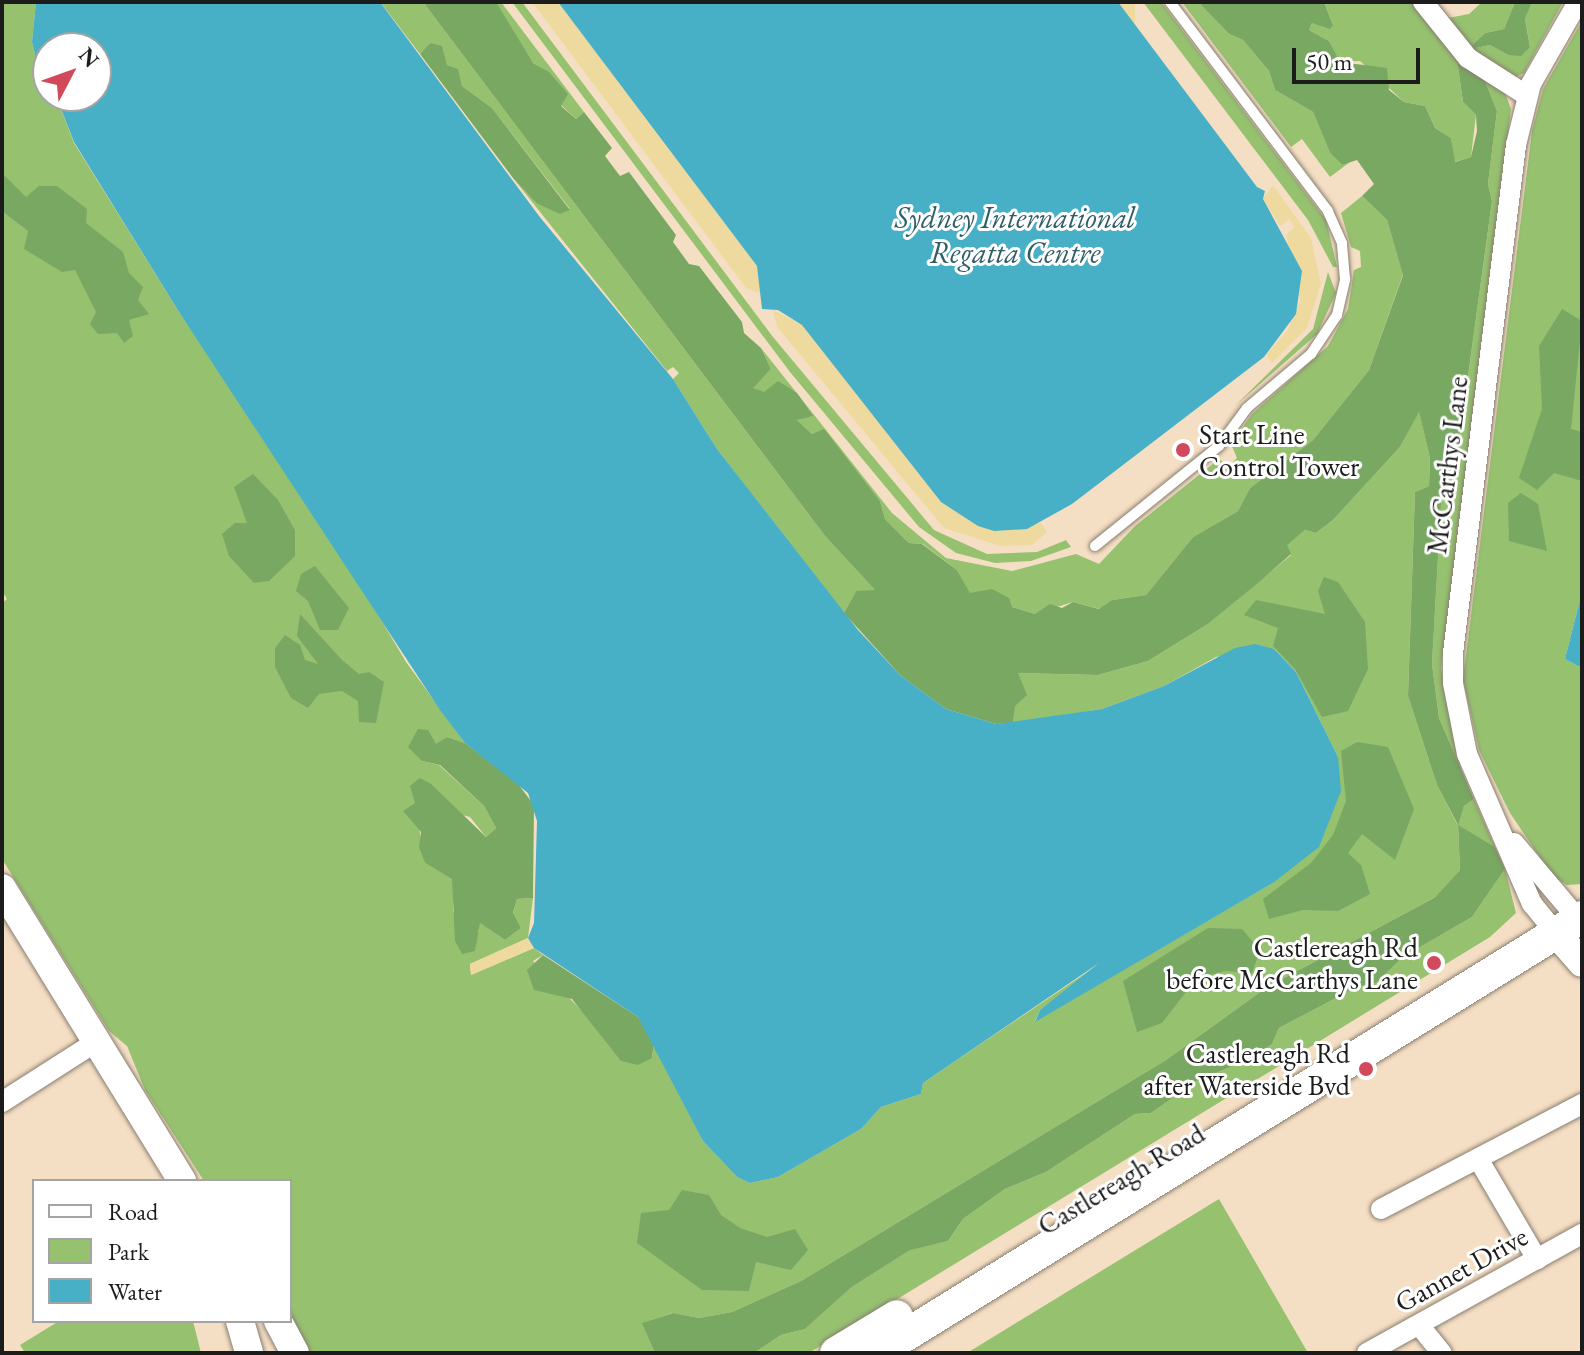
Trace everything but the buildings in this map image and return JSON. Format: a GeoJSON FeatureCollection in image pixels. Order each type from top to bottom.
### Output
{"type":"FeatureCollection","features":[{"type":"Feature","properties":{"kind":"main road","name":"Castlereagh Road"},"geometry":{"type":"LineString","coordinates":[[877,1353],[1390,1038],[1452,993],[1574,923]]}},
{"type":"Feature","properties":{"kind":"main road","name":"Castlereagh Road"},"geometry":{"type":"LineString","coordinates":[[836,1353],[1391,1014],[1452,993]]}},
{"type":"Feature","properties":{"kind":"street"},"geometry":{"type":"LineString","coordinates":[[1423,2],[1468,58],[1526,95]]}},
{"type":"Feature","properties":{"kind":"street","name":"McCarthys Lane"},"geometry":{"type":"LineString","coordinates":[[1574,923],[1505,834],[1467,754],[1456,707],[1453,653],[1526,95],[1578,2]]}},
{"type":"Feature","properties":{"kind":"street"},"geometry":{"type":"LineString","coordinates":[[2,888],[181,1179]]}},
{"type":"Feature","properties":{"kind":"street"},"geometry":{"type":"LineString","coordinates":[[1574,923],[1582,963]]}},
{"type":"Feature","properties":{"kind":"street"},"geometry":{"type":"LineString","coordinates":[[2,1102],[96,1042]]}},
{"type":"Feature","properties":{"kind":"street"},"geometry":{"type":"LineString","coordinates":[[1381,1209],[1445,1173],[1480,1162],[1582,1104]]}},
{"type":"Feature","properties":{"kind":"street"},"geometry":{"type":"LineString","coordinates":[[1480,1162],[1537,1259]]}},
{"type":"Feature","properties":{"kind":"street","name":"Gannet Drive"},"geometry":{"type":"LineString","coordinates":[[1367,1353],[1582,1234]]}},
{"type":"Feature","properties":{"kind":"street"},"geometry":{"type":"LineString","coordinates":[[241,1323],[249,1353]]}},
{"type":"Feature","properties":{"kind":"street"},"geometry":{"type":"LineString","coordinates":[[279,1323],[295,1353]]}},
{"type":"Feature","properties":{"kind":"street"},"geometry":{"type":"LineString","coordinates":[[1419,1325],[1442,1353]]}},
{"type":"Feature","properties":{"kind":"lane"},"geometry":{"type":"LineString","coordinates":[[1095,546],[1219,446],[1247,408],[1311,354],[1337,315],[1345,279],[1342,243],[1328,211],[1170,2]]}},
{"type":"Feature","properties":{"kind":"green space"},"geometry":{"type":"Polygon","coordinates":[[[2,2],[36,2],[32,32],[32,112],[62,112],[74,143],[179,312],[345,559],[406,662],[465,743],[447,737],[422,761],[439,765],[484,806],[496,828],[486,837],[470,817],[415,803],[425,863],[453,879],[453,912],[479,932],[479,922],[505,940],[521,928],[513,914],[517,899],[533,898],[528,938],[470,964],[471,975],[534,948],[543,955],[533,961],[585,1014],[652,1058],[654,1041],[703,1141],[737,1177],[750,1183],[778,1177],[861,1129],[881,1107],[921,1094],[923,1083],[1111,956],[1040,1010],[1035,1021],[1273,883],[1338,757],[1296,672],[1274,649],[1216,657],[1164,686],[1102,709],[1013,723],[1017,673],[1098,675],[1148,661],[1208,624],[1291,555],[1286,545],[1305,530],[1316,533],[1333,520],[1400,447],[1419,411],[1430,458],[1429,486],[1415,492],[1408,696],[1437,785],[1457,824],[1464,806],[1474,799],[1495,847],[1458,826],[1460,870],[1434,898],[1267,987],[1166,1060],[801,1281],[732,1312],[699,1318],[672,1313],[643,1323],[655,1353],[306,1353],[291,1323],[292,1179],[203,1179],[145,1090],[127,1046],[109,1031],[2,859],[2,603],[7,599],[2,591],[2,2]]]}},
{"type":"Feature","properties":{"kind":"green space"},"geometry":{"type":"Polygon","coordinates":[[[423,2],[825,536],[876,591],[856,591],[844,613],[717,449],[673,379],[679,373],[673,367],[667,371],[513,178],[536,203],[570,209],[492,108],[462,86],[457,69],[447,65],[430,43],[420,54],[381,3],[423,2]]]}},
{"type":"Feature","properties":{"kind":"green space"},"geometry":{"type":"Polygon","coordinates":[[[423,2],[496,2],[533,63],[548,71],[568,94],[561,106],[576,119],[584,112],[612,148],[605,156],[620,176],[629,172],[676,235],[673,242],[689,264],[699,266],[742,322],[744,333],[761,348],[771,369],[753,388],[764,392],[778,381],[797,393],[813,416],[797,420],[812,434],[824,429],[880,501],[885,519],[909,543],[922,544],[957,570],[970,593],[992,589],[1009,598],[1012,607],[1035,614],[1050,604],[1062,608],[1073,602],[1099,609],[1112,600],[1146,595],[1193,537],[1238,511],[1250,488],[1313,440],[1369,370],[1403,275],[1387,220],[1362,196],[1374,184],[1357,160],[1342,165],[1330,153],[1313,112],[1275,90],[1269,71],[1243,40],[1229,34],[1198,2],[1324,2],[1333,25],[1330,29],[1312,23],[1309,30],[1329,41],[1340,62],[1387,68],[1389,90],[1404,102],[1425,106],[1435,128],[1451,138],[1455,162],[1471,157],[1477,131],[1476,115],[1463,102],[1457,60],[1485,81],[1497,111],[1488,184],[1492,201],[1459,442],[1441,504],[1432,664],[1439,718],[1474,799],[1464,806],[1458,825],[1437,785],[1408,696],[1415,492],[1429,486],[1430,458],[1419,412],[1400,447],[1333,520],[1316,533],[1305,530],[1287,545],[1291,554],[1208,624],[1148,661],[1098,675],[1018,673],[1027,695],[1015,706],[1013,723],[996,724],[946,709],[901,676],[844,613],[856,591],[875,590],[825,536],[423,2]]]}},
{"type":"Feature","properties":{"kind":"green space"},"geometry":{"type":"Polygon","coordinates":[[[496,2],[501,2],[584,112],[576,119],[561,105],[548,71],[533,63],[507,28],[496,2]]]}},
{"type":"Feature","properties":{"kind":"green space"},"geometry":{"type":"Polygon","coordinates":[[[512,2],[522,2],[773,337],[934,530],[987,554],[1037,552],[1066,540],[1071,547],[1031,561],[995,563],[956,553],[919,527],[790,372],[512,2]]]}},
{"type":"Feature","properties":{"kind":"green space"},"geometry":{"type":"Polygon","coordinates":[[[1143,2],[1161,2],[1326,220],[1337,267],[1333,267],[1308,220],[1143,2]]]}},
{"type":"Feature","properties":{"kind":"green space"},"geometry":{"type":"Polygon","coordinates":[[[1182,2],[1198,2],[1229,34],[1243,40],[1269,71],[1275,90],[1313,112],[1330,153],[1342,165],[1350,162],[1330,177],[1302,139],[1291,147],[1182,2]]]}},
{"type":"Feature","properties":{"kind":"green space"},"geometry":{"type":"Polygon","coordinates":[[[1324,2],[1413,2],[1457,60],[1463,102],[1476,115],[1471,157],[1454,162],[1451,138],[1435,128],[1425,106],[1404,102],[1360,61],[1339,62],[1329,41],[1309,30],[1312,23],[1333,25],[1324,2]]]}},
{"type":"Feature","properties":{"kind":"green space"},"geometry":{"type":"Polygon","coordinates":[[[1482,2],[1515,2],[1504,29],[1485,33],[1469,48],[1448,18],[1469,14],[1482,2]]]}},
{"type":"Feature","properties":{"kind":"green space"},"geometry":{"type":"Polygon","coordinates":[[[1515,2],[1532,2],[1525,19],[1530,47],[1521,56],[1508,55],[1490,45],[1476,48],[1475,55],[1469,48],[1485,33],[1504,29],[1515,2]]]}},
{"type":"Feature","properties":{"kind":"green space"},"geometry":{"type":"Polygon","coordinates":[[[1563,2],[1524,73],[1516,77],[1475,55],[1476,48],[1490,45],[1508,55],[1530,46],[1525,19],[1531,3],[1563,2]]]}},
{"type":"Feature","properties":{"kind":"green space"},"geometry":{"type":"Polygon","coordinates":[[[1582,21],[1582,592],[1565,659],[1582,668],[1582,884],[1567,885],[1553,877],[1510,813],[1479,750],[1463,679],[1532,131],[1543,89],[1582,21]]]}},
{"type":"Feature","properties":{"kind":"green space"},"geometry":{"type":"Polygon","coordinates":[[[430,43],[442,46],[447,65],[458,69],[462,86],[492,108],[570,210],[560,214],[536,203],[513,178],[420,54],[430,43]]]}},
{"type":"Feature","properties":{"kind":"green space"},"geometry":{"type":"Polygon","coordinates":[[[1485,81],[1505,93],[1511,109],[1441,668],[1461,769],[1439,718],[1432,664],[1441,504],[1459,442],[1492,201],[1488,184],[1497,111],[1485,81]]]}},
{"type":"Feature","properties":{"kind":"green space"},"geometry":{"type":"Polygon","coordinates":[[[4,175],[26,197],[39,186],[57,186],[87,209],[86,223],[123,252],[129,273],[143,287],[138,300],[149,314],[129,320],[133,336],[124,343],[117,333],[98,334],[90,324],[96,312],[75,270],[62,272],[24,249],[28,231],[2,211],[4,175]]]}},
{"type":"Feature","properties":{"kind":"green space"},"geometry":{"type":"Polygon","coordinates":[[[1362,196],[1387,220],[1403,274],[1369,370],[1313,440],[1250,488],[1238,511],[1193,537],[1146,595],[1112,600],[1100,609],[1073,602],[1035,614],[970,594],[957,570],[923,544],[909,543],[885,519],[880,501],[824,430],[812,434],[796,419],[812,416],[752,388],[771,369],[761,348],[892,513],[946,558],[1012,571],[1076,554],[1099,564],[1135,526],[1219,459],[1229,466],[1237,458],[1231,444],[1252,414],[1328,346],[1348,309],[1354,270],[1361,267],[1360,251],[1351,247],[1341,213],[1362,196]]]}},
{"type":"Feature","properties":{"kind":"green space"},"geometry":{"type":"Polygon","coordinates":[[[1328,272],[1336,293],[1317,334],[1235,406],[1313,329],[1328,272]]]}},
{"type":"Feature","properties":{"kind":"green space"},"geometry":{"type":"Polygon","coordinates":[[[1562,309],[1582,321],[1571,429],[1582,432],[1582,481],[1554,473],[1537,490],[1519,478],[1542,409],[1539,346],[1562,309]]]}},
{"type":"Feature","properties":{"kind":"green space"},"geometry":{"type":"Polygon","coordinates":[[[253,474],[278,500],[295,530],[295,556],[269,581],[254,583],[229,556],[222,534],[235,523],[247,523],[234,487],[253,474]]]}},
{"type":"Feature","properties":{"kind":"green space"},"geometry":{"type":"Polygon","coordinates":[[[1521,493],[1538,504],[1547,551],[1509,541],[1508,503],[1521,493]]]}},
{"type":"Feature","properties":{"kind":"green space"},"geometry":{"type":"Polygon","coordinates":[[[315,566],[349,608],[338,630],[320,630],[308,601],[296,591],[301,574],[315,566]]]}},
{"type":"Feature","properties":{"kind":"green space"},"geometry":{"type":"Polygon","coordinates":[[[1324,577],[1338,582],[1365,622],[1368,669],[1348,711],[1322,717],[1295,669],[1273,646],[1278,628],[1244,615],[1256,600],[1325,614],[1318,591],[1324,577]]]}},
{"type":"Feature","properties":{"kind":"green space"},"geometry":{"type":"Polygon","coordinates":[[[300,614],[359,674],[369,672],[384,682],[376,723],[359,722],[358,701],[342,691],[319,694],[308,708],[291,698],[275,667],[275,648],[285,635],[300,645],[305,660],[318,664],[297,636],[300,614]]]}},
{"type":"Feature","properties":{"kind":"green space"},"geometry":{"type":"Polygon","coordinates":[[[418,729],[428,730],[436,744],[447,737],[465,743],[518,784],[534,805],[533,898],[517,899],[513,913],[521,928],[505,940],[480,923],[475,951],[462,954],[455,941],[452,879],[425,863],[419,847],[421,832],[403,811],[415,803],[410,786],[420,778],[431,784],[486,837],[496,828],[484,806],[440,765],[422,761],[408,747],[418,729]]]}},
{"type":"Feature","properties":{"kind":"green space"},"geometry":{"type":"Polygon","coordinates":[[[1357,742],[1388,747],[1414,809],[1395,860],[1362,834],[1348,853],[1361,865],[1370,894],[1338,911],[1303,910],[1269,919],[1263,899],[1311,863],[1333,835],[1346,801],[1341,751],[1357,742]]]}},
{"type":"Feature","properties":{"kind":"green space"},"geometry":{"type":"Polygon","coordinates":[[[1458,825],[1495,847],[1505,869],[1472,917],[1403,957],[1376,983],[1357,987],[1279,1028],[1272,1044],[1252,1058],[1197,1081],[1151,1113],[1135,1114],[1046,1172],[1005,1189],[963,1219],[948,1241],[910,1250],[852,1287],[805,1329],[781,1335],[754,1353],[655,1353],[642,1323],[673,1313],[699,1318],[732,1312],[801,1281],[1166,1060],[1267,987],[1434,898],[1460,870],[1458,825]]]}},
{"type":"Feature","properties":{"kind":"green space"},"geometry":{"type":"Polygon","coordinates":[[[1505,869],[1516,913],[1490,937],[809,1353],[754,1353],[781,1335],[805,1329],[852,1287],[911,1249],[948,1241],[963,1219],[1005,1189],[1046,1172],[1135,1114],[1151,1113],[1197,1081],[1252,1058],[1272,1044],[1279,1028],[1357,987],[1376,983],[1403,957],[1472,917],[1505,869]]]}},
{"type":"Feature","properties":{"kind":"green space"},"geometry":{"type":"Polygon","coordinates":[[[1208,928],[1242,929],[1260,950],[1252,973],[1225,971],[1196,979],[1162,1023],[1137,1032],[1123,981],[1208,928]]]}},
{"type":"Feature","properties":{"kind":"green space"},"geometry":{"type":"Polygon","coordinates":[[[543,955],[638,1017],[654,1041],[652,1058],[638,1065],[621,1061],[572,999],[534,990],[527,970],[543,955]]]}},
{"type":"Feature","properties":{"kind":"green space"},"geometry":{"type":"Polygon","coordinates":[[[682,1190],[709,1195],[721,1215],[740,1228],[767,1237],[795,1229],[808,1250],[791,1270],[756,1262],[749,1291],[702,1290],[637,1243],[641,1213],[669,1210],[682,1190]]]}},
{"type":"Feature","properties":{"kind":"green space"},"geometry":{"type":"Polygon","coordinates":[[[1219,1199],[1308,1353],[967,1353],[1219,1199]]]}},
{"type":"Feature","properties":{"kind":"green space"},"geometry":{"type":"Polygon","coordinates":[[[56,1323],[194,1323],[201,1353],[25,1353],[20,1345],[56,1323]]]}},
{"type":"Feature","properties":{"kind":"sand"},"geometry":{"type":"Polygon","coordinates":[[[532,2],[558,2],[757,266],[763,281],[760,293],[746,288],[532,2]]]}},
{"type":"Feature","properties":{"kind":"sand"},"geometry":{"type":"Polygon","coordinates":[[[1118,2],[1135,2],[1135,233],[1118,233],[1118,2]]]}},
{"type":"Feature","properties":{"kind":"sand"},"geometry":{"type":"Polygon","coordinates":[[[1273,185],[1311,238],[1321,284],[1307,328],[1272,363],[1266,355],[1288,330],[1300,301],[1286,235],[1295,227],[1289,219],[1280,226],[1263,199],[1273,185]]]}},
{"type":"Feature","properties":{"kind":"sand"},"geometry":{"type":"Polygon","coordinates":[[[773,310],[802,325],[941,502],[994,531],[1041,523],[1047,532],[1032,545],[1000,546],[944,528],[777,327],[773,310]]]}},
{"type":"Feature","properties":{"kind":"sand"},"geometry":{"type":"Polygon","coordinates":[[[528,938],[534,948],[471,975],[470,964],[528,938]]]}},
{"type":"Feature","properties":{"kind":"water"},"geometry":{"type":"Polygon","coordinates":[[[36,2],[380,2],[539,216],[673,379],[717,449],[858,630],[901,676],[946,709],[996,724],[1102,709],[1164,686],[1235,648],[1255,644],[1274,649],[1296,672],[1338,757],[1341,791],[1319,847],[1273,883],[1035,1022],[1040,1010],[1099,963],[923,1083],[921,1094],[881,1107],[861,1129],[778,1177],[750,1183],[737,1177],[703,1141],[638,1017],[534,948],[528,938],[534,923],[537,821],[528,793],[465,743],[440,710],[179,312],[74,142],[62,112],[112,112],[112,32],[33,32],[36,2]]]}},
{"type":"Feature","properties":{"kind":"water","name":"Sydney International Regatta Centre"},"geometry":{"type":"Polygon","coordinates":[[[558,2],[1118,2],[1257,187],[1265,191],[1263,199],[1302,271],[1296,314],[1264,357],[1072,504],[1027,529],[994,531],[978,526],[941,502],[802,325],[778,310],[762,309],[757,266],[558,2]]]}},
{"type":"Feature","properties":{"kind":"water"},"geometry":{"type":"Polygon","coordinates":[[[1582,592],[1582,668],[1565,659],[1582,592]]]}},
{"type":"Feature","properties":{"kind":"place","name":"Start Line Control Tower"},"geometry":{"type":"Point","coordinates":[1183,450]}},
{"type":"Feature","properties":{"kind":"place","name":"Castlereagh Rd before McCarthys Lane"},"geometry":{"type":"Point","coordinates":[1434,963]}},
{"type":"Feature","properties":{"kind":"place","name":"Castlereagh Rd after Waterside Bvd"},"geometry":{"type":"Point","coordinates":[1366,1069]}}]}
